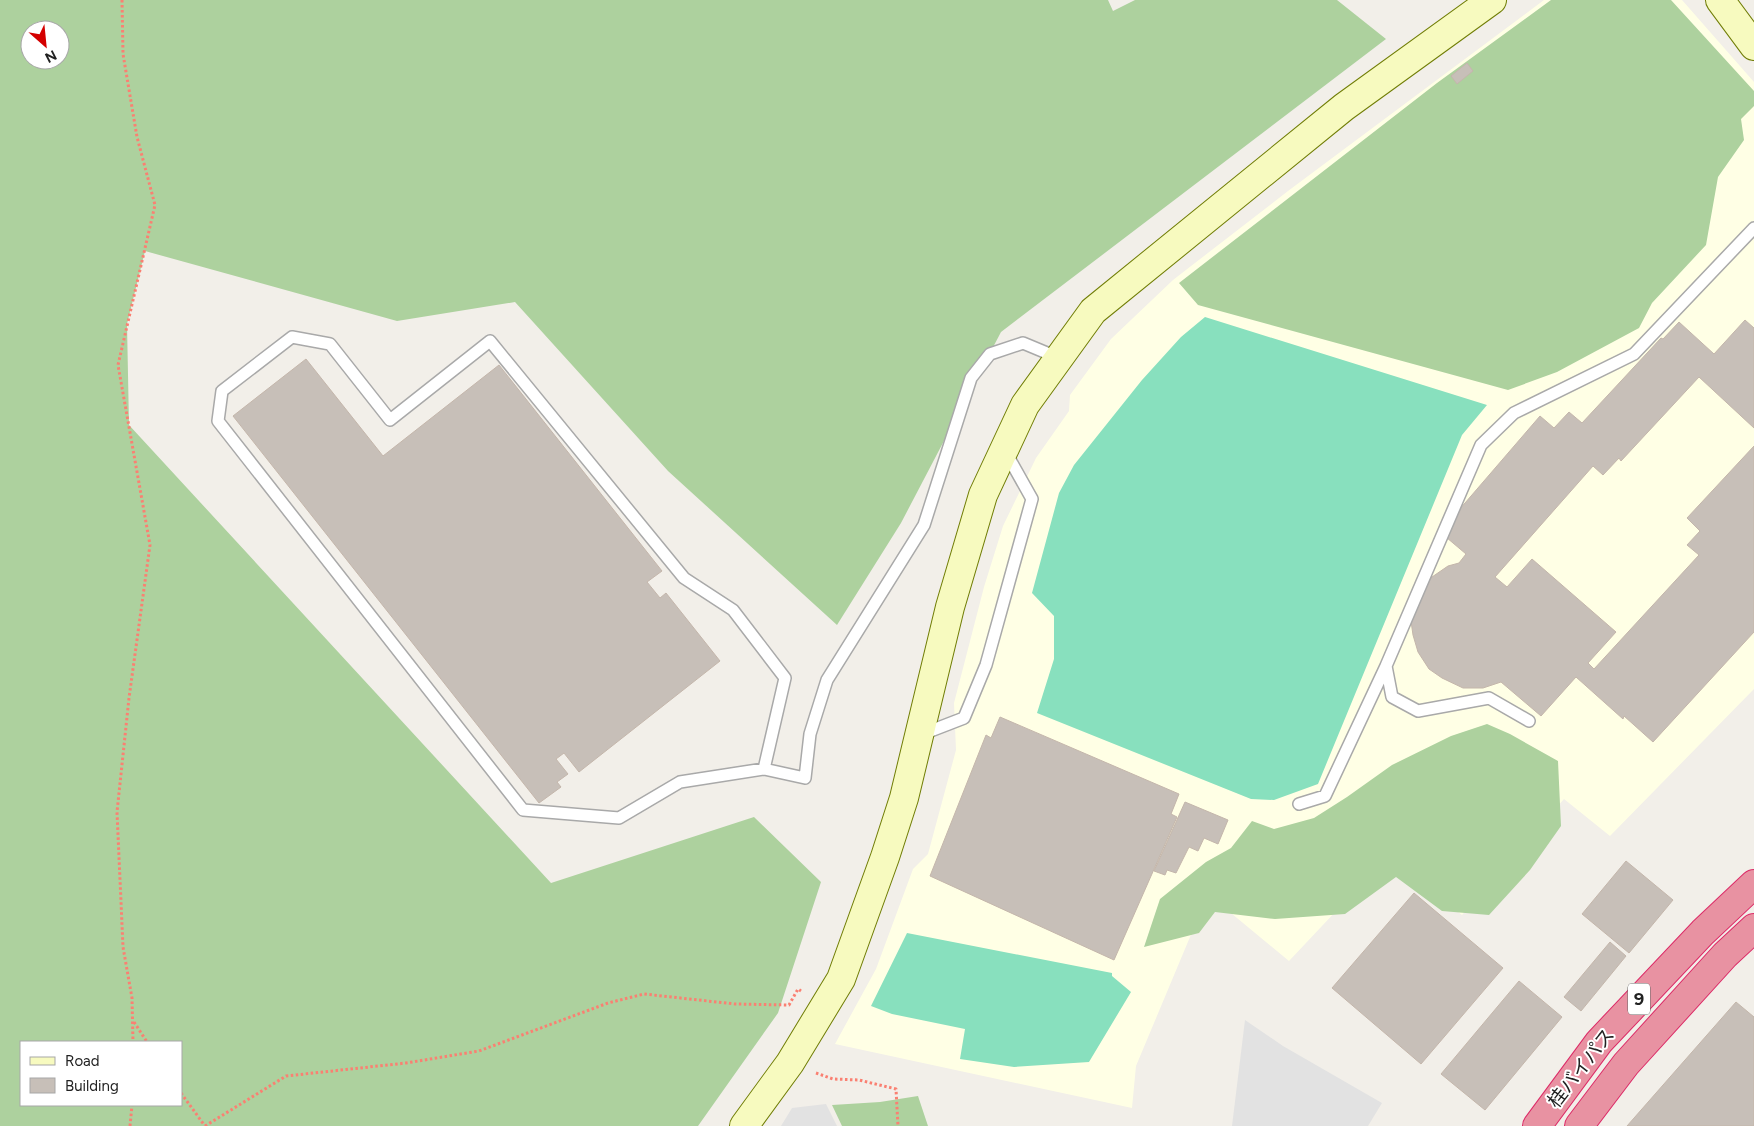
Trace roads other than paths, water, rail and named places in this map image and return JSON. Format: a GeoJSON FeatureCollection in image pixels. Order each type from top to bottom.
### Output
{"type":"FeatureCollection","features":[{"type":"Feature","properties":{"kind":"highway","name":"桂バイパス"},"geometry":{"type":"LineString","coordinates":[[1537,1126],[1599,1042],[1703,932],[1754,884]]}},
{"type":"Feature","properties":{"kind":"highway","name":"桂バイパス"},"geometry":{"type":"LineString","coordinates":[[1579,1126],[1626,1064],[1725,955],[1754,928]]}},
{"type":"Feature","properties":{"kind":"street"},"geometry":{"type":"LineString","coordinates":[[744,1126],[790,1063],[841,979],[904,798],[950,607],[983,495],[1025,405],[1093,311],[1344,107],[1492,0]]}},
{"type":"Feature","properties":{"kind":"street"},"geometry":{"type":"LineString","coordinates":[[1720,0],[1754,46]]}},
{"type":"Feature","properties":{"kind":"lane"},"geometry":{"type":"LineString","coordinates":[[1299,804],[1325,796],[1386,666],[1481,445],[1514,413],[1634,354],[1754,228]]}},
{"type":"Feature","properties":{"kind":"lane"},"geometry":{"type":"LineString","coordinates":[[764,769],[785,678],[733,610],[684,578],[490,341],[390,420],[330,344],[292,337],[222,391],[218,421],[523,810],[619,818],[680,782],[764,769],[805,778],[810,734],[827,680],[924,525],[971,378],[990,354],[1023,343],[1060,358]]}},
{"type":"Feature","properties":{"kind":"lane"},"geometry":{"type":"LineString","coordinates":[[920,735],[964,718],[986,665],[1032,499],[1004,450]]}},
{"type":"Feature","properties":{"kind":"lane"},"geometry":{"type":"LineString","coordinates":[[1386,666],[1392,697],[1418,711],[1489,698],[1529,721]]}}]}
